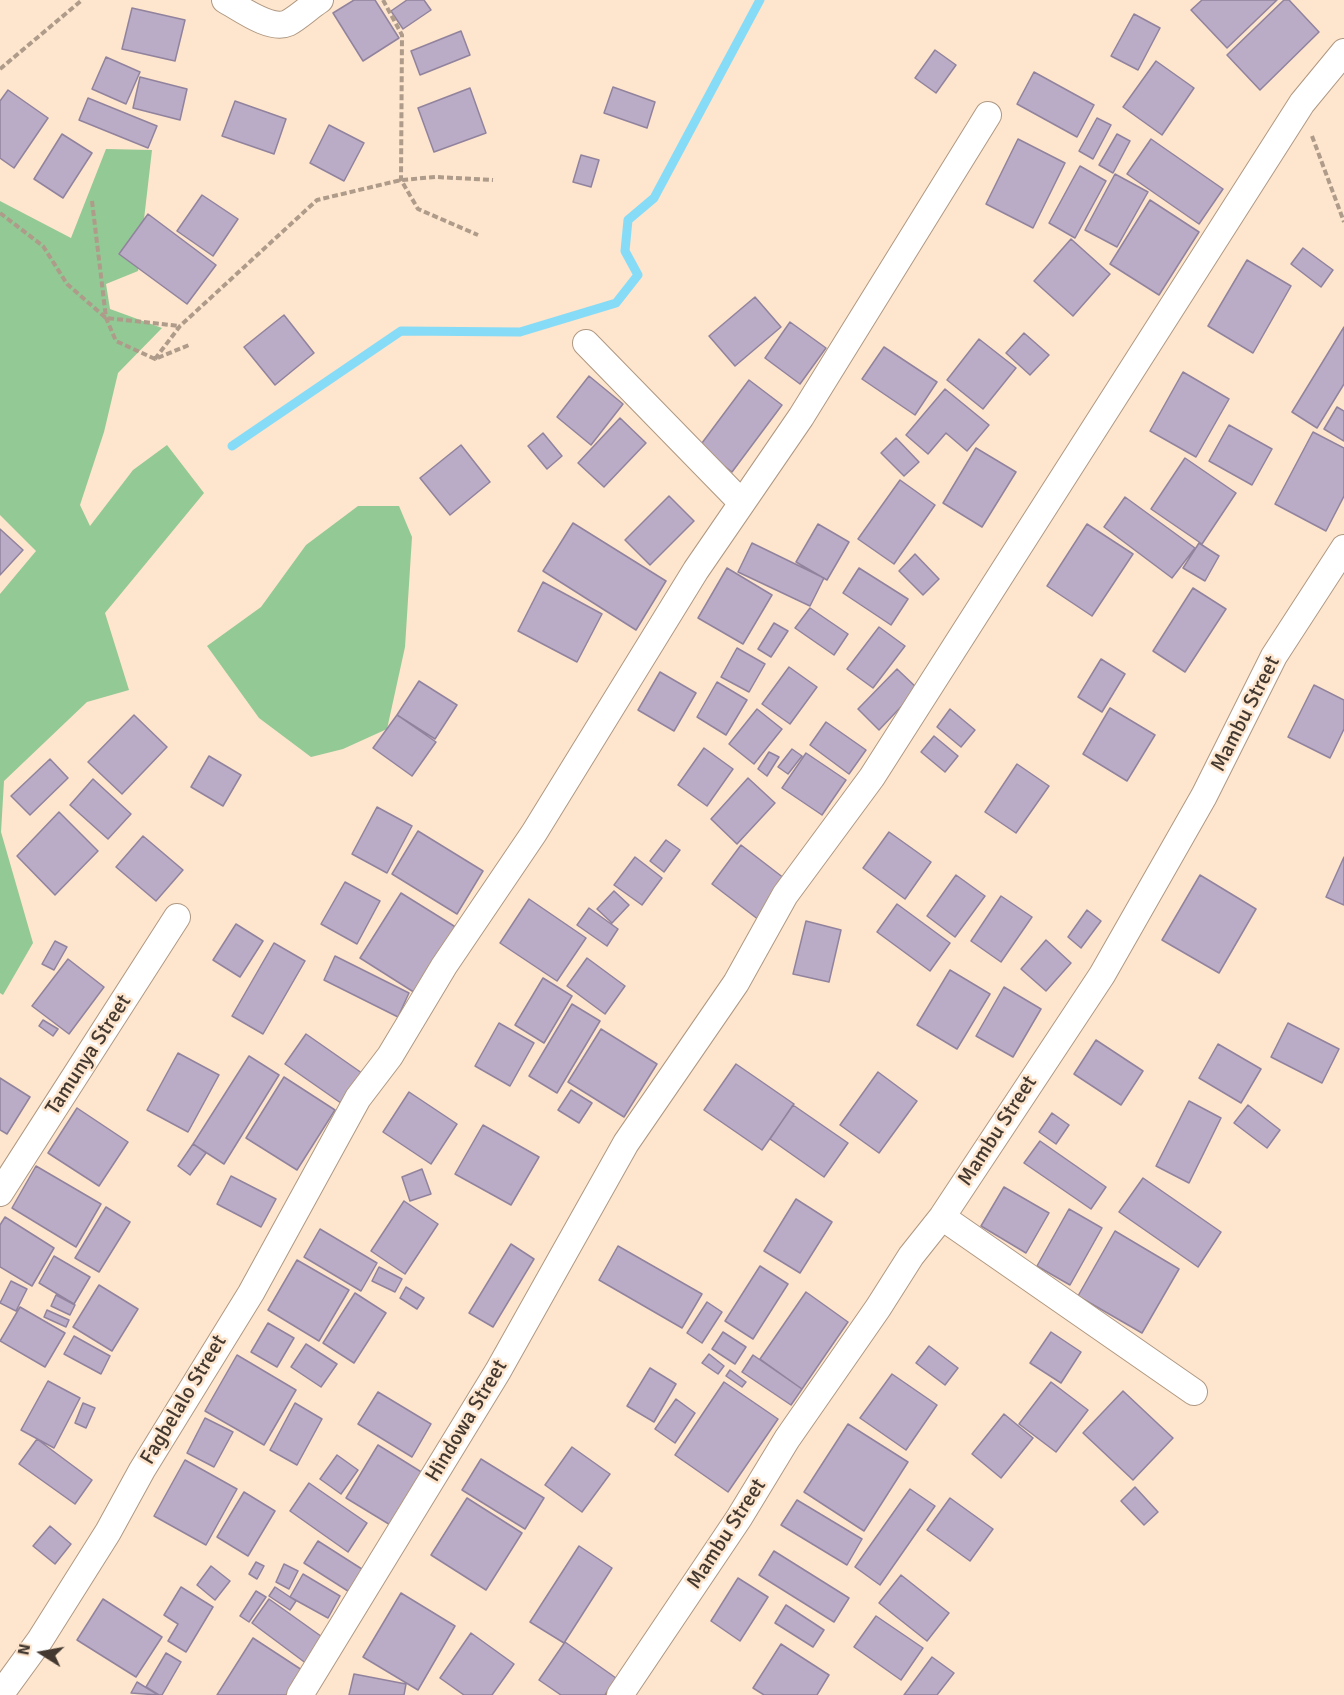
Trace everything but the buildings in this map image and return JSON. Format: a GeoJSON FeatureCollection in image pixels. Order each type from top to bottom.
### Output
{"type":"FeatureCollection","features":[{"type":"Feature","properties":{"kind":"street"},"geometry":{"type":"LineString","coordinates":[[225,0],[276,24],[286,24],[320,0]]}},
{"type":"Feature","properties":{"kind":"street","name":"Hindowa Street"},"geometry":{"type":"LineString","coordinates":[[300,1695],[492,1381],[626,1143],[736,983],[784,895],[872,777],[1302,104],[1344,52]]}},
{"type":"Feature","properties":{"kind":"street","name":"Fagbelalo Street"},"geometry":{"type":"LineString","coordinates":[[0,1695],[40,1640],[108,1532],[142,1470],[250,1293],[358,1098],[390,1056],[444,966],[534,833],[690,579],[807,407],[988,115]]}},
{"type":"Feature","properties":{"kind":"street"},"geometry":{"type":"LineString","coordinates":[[586,343],[742,503]]}},
{"type":"Feature","properties":{"kind":"street","name":"Mambu Street"},"geometry":{"type":"LineString","coordinates":[[620,1695],[739,1518],[787,1440],[911,1256],[942,1217],[1102,975],[1204,796],[1274,656],[1344,548]]}},
{"type":"Feature","properties":{"kind":"street","name":"Tamunya Street"},"geometry":{"type":"LineString","coordinates":[[0,1193],[177,917]]}},
{"type":"Feature","properties":{"kind":"street"},"geometry":{"type":"LineString","coordinates":[[942,1217],[1194,1392]]}},
{"type":"Feature","properties":{"kind":"path"},"geometry":{"type":"LineString","coordinates":[[0,69],[82,0]]}},
{"type":"Feature","properties":{"kind":"path"},"geometry":{"type":"LineString","coordinates":[[383,0],[402,34],[401,180],[418,209],[478,235]]}},
{"type":"Feature","properties":{"kind":"path"},"geometry":{"type":"LineString","coordinates":[[1302,104],[1344,222]]}},
{"type":"Feature","properties":{"kind":"path"},"geometry":{"type":"LineString","coordinates":[[155,359],[180,326],[317,200],[401,180],[436,177],[493,180]]}},
{"type":"Feature","properties":{"kind":"path"},"geometry":{"type":"LineString","coordinates":[[92,201],[106,318],[116,341],[155,359],[189,345]]}},
{"type":"Feature","properties":{"kind":"path"},"geometry":{"type":"LineString","coordinates":[[0,213],[43,246],[67,284],[106,318],[180,326]]}},
{"type":"Feature","properties":{"kind":"green space"},"geometry":{"type":"Polygon","coordinates":[[[106,149],[152,150],[138,271],[106,284],[110,309],[162,328],[118,373],[104,432],[80,505],[90,526],[133,470],[167,445],[204,493],[105,613],[129,690],[87,702],[4,781],[1,832],[33,943],[3,995],[0,993],[0,594],[36,551],[0,515],[0,201],[71,238],[106,149]]]}},
{"type":"Feature","properties":{"kind":"green space"},"geometry":{"type":"Polygon","coordinates":[[[358,506],[399,506],[412,537],[405,647],[387,729],[343,749],[311,757],[259,718],[207,646],[261,607],[306,545],[358,506]]]}},
{"type":"Feature","properties":{"kind":"waterway"},"geometry":{"type":"LineString","coordinates":[[232,446],[401,331],[520,332],[616,303],[638,275],[625,251],[628,220],[654,198],[760,0]]}}]}
